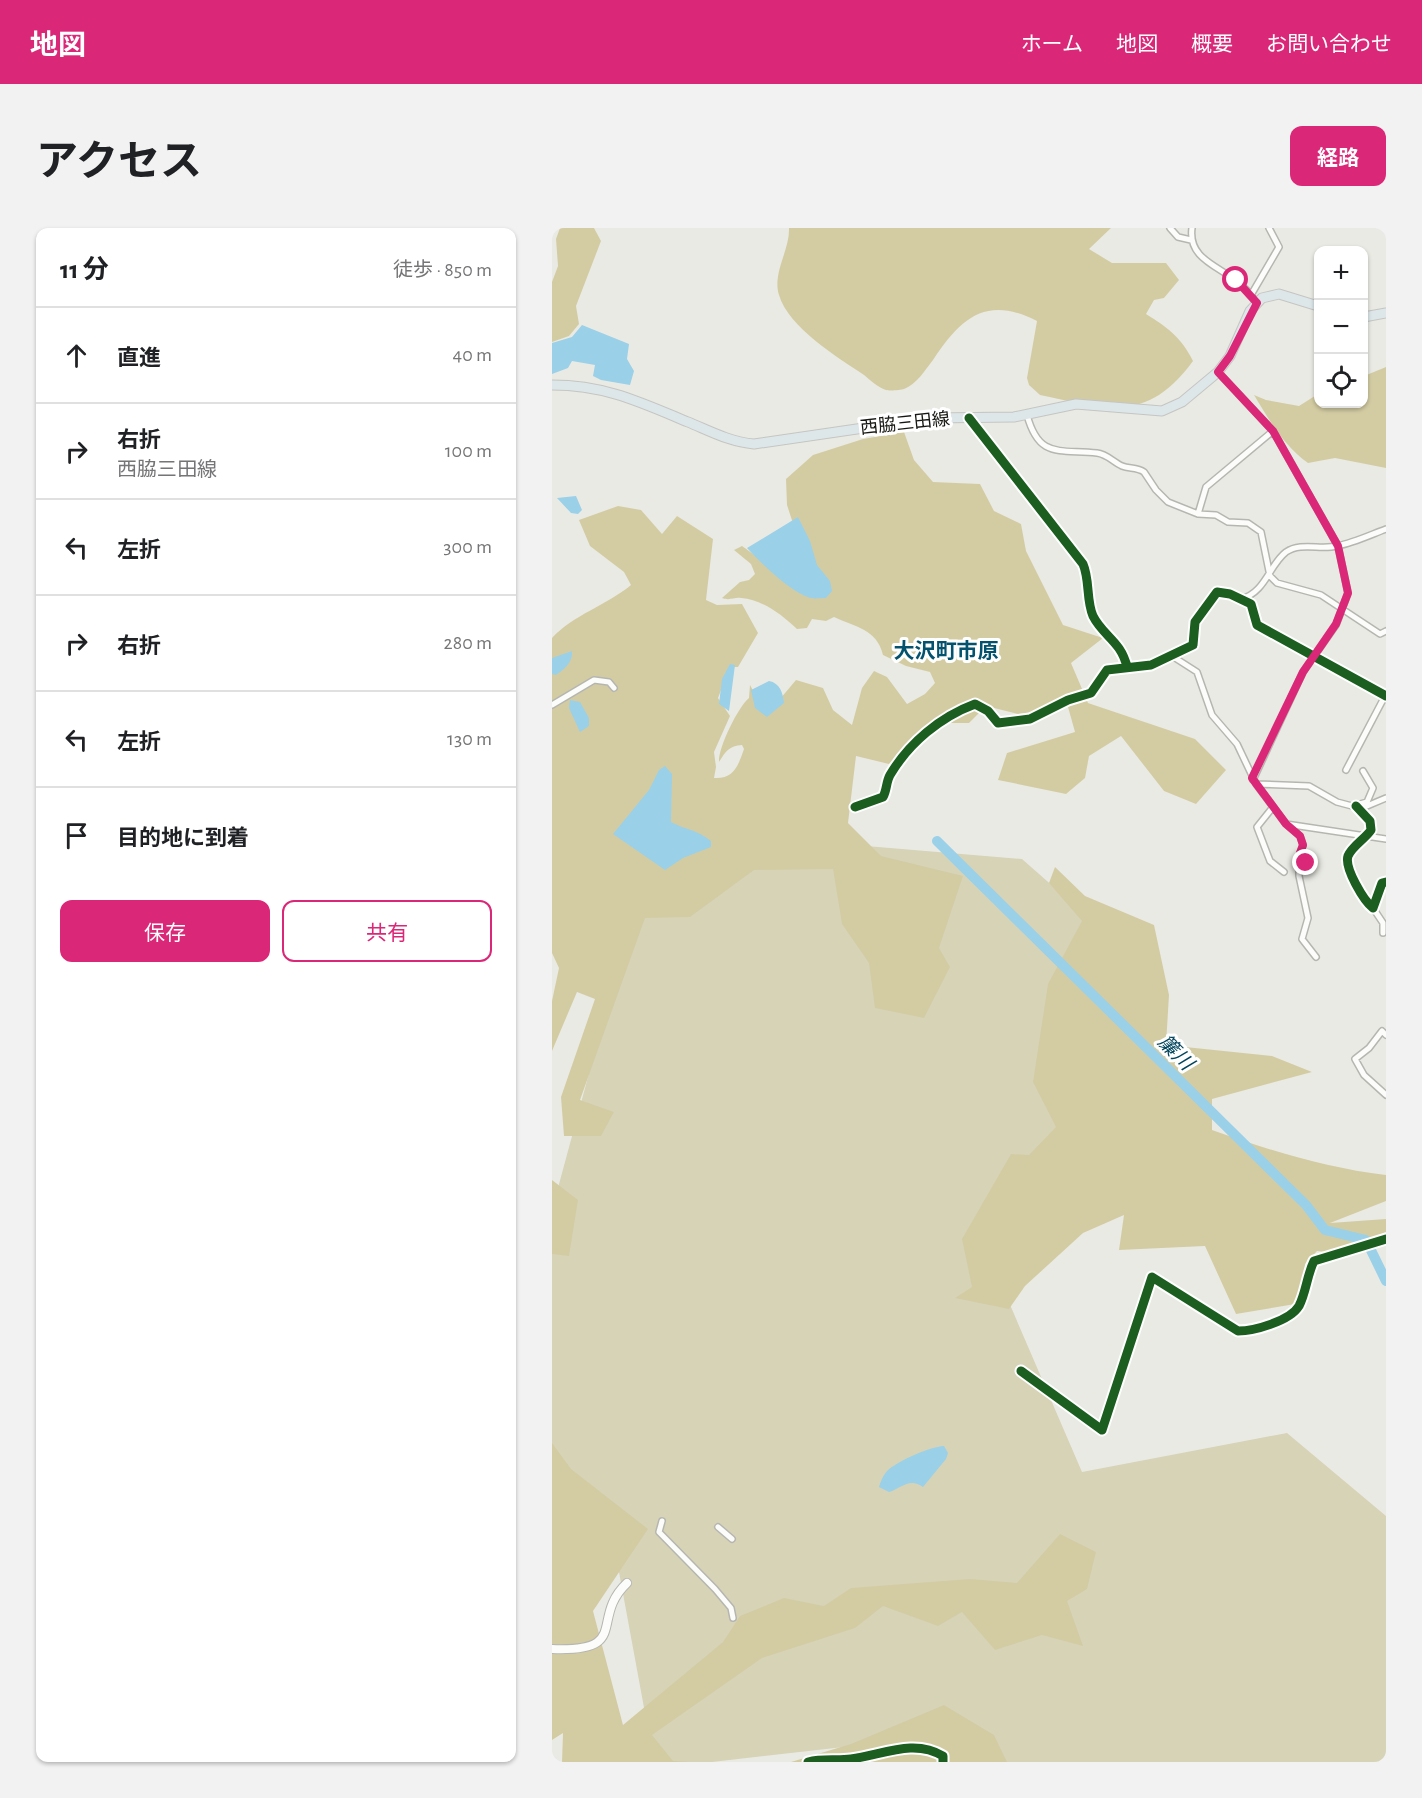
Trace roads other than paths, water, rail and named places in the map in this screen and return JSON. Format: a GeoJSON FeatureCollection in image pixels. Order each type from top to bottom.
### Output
{"type":"FeatureCollection","features":[{"type":"Feature","properties":{"kind":"main road"},"geometry":{"type":"LineString","coordinates":[[1254,299],[1279,294],[1314,305]]}},
{"type":"Feature","properties":{"kind":"main road","name":"西脇三田線"},"geometry":{"type":"LineString","coordinates":[[552,385],[579,385],[614,392],[732,441],[750,444],[899,422],[1027,415],[1076,404],[1162,411],[1182,402],[1218,372],[1230,356],[1254,299]]}},
{"type":"Feature","properties":{"kind":"main road"},"geometry":{"type":"LineString","coordinates":[[1368,316],[1386,313]]}},
{"type":"Feature","properties":{"kind":"street"},"geometry":{"type":"LineString","coordinates":[[1170,228],[1178,237],[1191,240]]}},
{"type":"Feature","properties":{"kind":"street"},"geometry":{"type":"LineString","coordinates":[[1192,228],[1191,240],[1205,262],[1236,280],[1254,299],[1279,247],[1269,228]]}},
{"type":"Feature","properties":{"kind":"street"},"geometry":{"type":"LineString","coordinates":[[1218,372],[1273,431],[1338,546],[1348,593],[1343,609],[1295,689],[1254,782]]}},
{"type":"Feature","properties":{"kind":"street"},"geometry":{"type":"LineString","coordinates":[[1027,415],[1034,436],[1048,448],[1063,453],[1103,454],[1123,466],[1139,469],[1149,476],[1156,490],[1168,502],[1197,514],[1216,515],[1228,522],[1248,523],[1255,527],[1261,532],[1270,576],[1277,583],[1321,595],[1380,634],[1386,631]]}},
{"type":"Feature","properties":{"kind":"street"},"geometry":{"type":"LineString","coordinates":[[969,418],[1083,564],[1093,614],[1124,653],[1127,667]]}},
{"type":"Feature","properties":{"kind":"street"},"geometry":{"type":"LineString","coordinates":[[1197,514],[1206,487],[1273,431]]}},
{"type":"Feature","properties":{"kind":"street"},"geometry":{"type":"LineString","coordinates":[[1241,599],[1250,596],[1270,576],[1284,553],[1294,548],[1338,546],[1386,529]]}},
{"type":"Feature","properties":{"kind":"street"},"geometry":{"type":"LineString","coordinates":[[855,807],[883,797],[888,778],[900,760],[941,719],[975,704],[988,711],[998,723],[1030,719],[1068,700],[1091,693],[1107,670],[1151,664],[1193,645],[1195,622],[1217,592],[1251,604],[1257,625],[1386,695],[1346,770]]}},
{"type":"Feature","properties":{"kind":"street"},"geometry":{"type":"LineString","coordinates":[[1172,656],[1197,672],[1212,715],[1236,744],[1254,782],[1286,824],[1300,836],[1303,845],[1300,853],[1299,876],[1308,918],[1302,939],[1316,957]]}},
{"type":"Feature","properties":{"kind":"street"},"geometry":{"type":"LineString","coordinates":[[552,705],[594,680],[609,682],[614,688]]}},
{"type":"Feature","properties":{"kind":"street"},"geometry":{"type":"LineString","coordinates":[[1356,806],[1367,802],[1372,795],[1373,788],[1363,771]]}},
{"type":"Feature","properties":{"kind":"street"},"geometry":{"type":"LineString","coordinates":[[1254,782],[1309,786],[1337,802],[1356,806],[1367,806],[1386,798]]}},
{"type":"Feature","properties":{"kind":"street"},"geometry":{"type":"LineString","coordinates":[[1356,806],[1370,821],[1371,830],[1348,855],[1348,863],[1354,881],[1383,923],[1383,933]]}},
{"type":"Feature","properties":{"kind":"street"},"geometry":{"type":"LineString","coordinates":[[1274,807],[1257,827],[1270,861],[1284,872]]}},
{"type":"Feature","properties":{"kind":"street"},"geometry":{"type":"LineString","coordinates":[[1286,824],[1386,839]]}},
{"type":"Feature","properties":{"kind":"street"},"geometry":{"type":"LineString","coordinates":[[1300,853],[1306,863]]}},
{"type":"Feature","properties":{"kind":"street"},"geometry":{"type":"LineString","coordinates":[[1373,908],[1378,889],[1382,883],[1386,882]]}},
{"type":"Feature","properties":{"kind":"street"},"geometry":{"type":"LineString","coordinates":[[1386,1035],[1382,1031],[1355,1059],[1364,1075],[1386,1095]]}},
{"type":"Feature","properties":{"kind":"street"},"geometry":{"type":"LineString","coordinates":[[1021,1371],[1102,1430],[1152,1277],[1238,1331],[1246,1331],[1273,1323],[1294,1312],[1299,1305],[1314,1261],[1386,1239]]}},
{"type":"Feature","properties":{"kind":"street"},"geometry":{"type":"LineString","coordinates":[[662,1521],[659,1532],[720,1595],[731,1608],[733,1618]]}},
{"type":"Feature","properties":{"kind":"street"},"geometry":{"type":"LineString","coordinates":[[718,1527],[732,1539]]}},
{"type":"Feature","properties":{"kind":"street"},"geometry":{"type":"LineString","coordinates":[[552,1649],[589,1648],[601,1640],[608,1629],[612,1600],[627,1583]]}},
{"type":"Feature","properties":{"kind":"street"},"geometry":{"type":"LineString","coordinates":[[808,1762],[848,1759],[898,1748],[919,1747],[933,1749],[943,1756],[944,1762]]}},
{"type":"Feature","properties":{"kind":"water"},"geometry":{"type":"Polygon","coordinates":[[[582,325],[629,344],[627,359],[634,371],[630,385],[601,380],[593,376],[595,365],[572,361],[568,368],[552,374],[552,343],[572,337],[582,325]]]}},
{"type":"Feature","properties":{"kind":"water"},"geometry":{"type":"Polygon","coordinates":[[[576,496],[582,510],[578,514],[571,513],[557,498],[576,496]]]}},
{"type":"Feature","properties":{"kind":"water"},"geometry":{"type":"Polygon","coordinates":[[[798,517],[810,541],[817,565],[830,581],[832,591],[826,598],[811,598],[795,590],[777,577],[747,548],[798,517]]]}},
{"type":"Feature","properties":{"kind":"water"},"geometry":{"type":"Polygon","coordinates":[[[572,651],[568,665],[556,675],[552,674],[552,658],[572,651]]]}},
{"type":"Feature","properties":{"kind":"water"},"geometry":{"type":"Polygon","coordinates":[[[730,664],[735,665],[729,711],[719,704],[722,679],[730,664]]]}},
{"type":"Feature","properties":{"kind":"water"},"geometry":{"type":"Polygon","coordinates":[[[769,681],[780,689],[784,703],[767,717],[755,708],[751,690],[769,681]]]}},
{"type":"Feature","properties":{"kind":"water"},"geometry":{"type":"Polygon","coordinates":[[[570,700],[580,702],[589,718],[589,726],[580,732],[569,708],[570,700]]]}},
{"type":"Feature","properties":{"kind":"water"},"geometry":{"type":"Polygon","coordinates":[[[665,766],[672,774],[671,822],[705,837],[711,841],[711,847],[683,858],[665,870],[613,834],[649,790],[659,770],[665,766]]]}},
{"type":"Feature","properties":{"kind":"water"},"geometry":{"type":"Polygon","coordinates":[[[944,1446],[948,1453],[946,1459],[923,1487],[910,1483],[889,1492],[879,1487],[885,1474],[893,1466],[923,1451],[944,1446]]]}},
{"type":"Feature","properties":{"kind":"waterway","name":"簾川"},"geometry":{"type":"LineString","coordinates":[[937,841],[1306,1205],[1325,1230],[1366,1240],[1386,1281]]}},
{"type":"Feature","properties":{"kind":"district","name":"大沢町市原"},"geometry":{"type":"Point","coordinates":[946,651]}}]}
